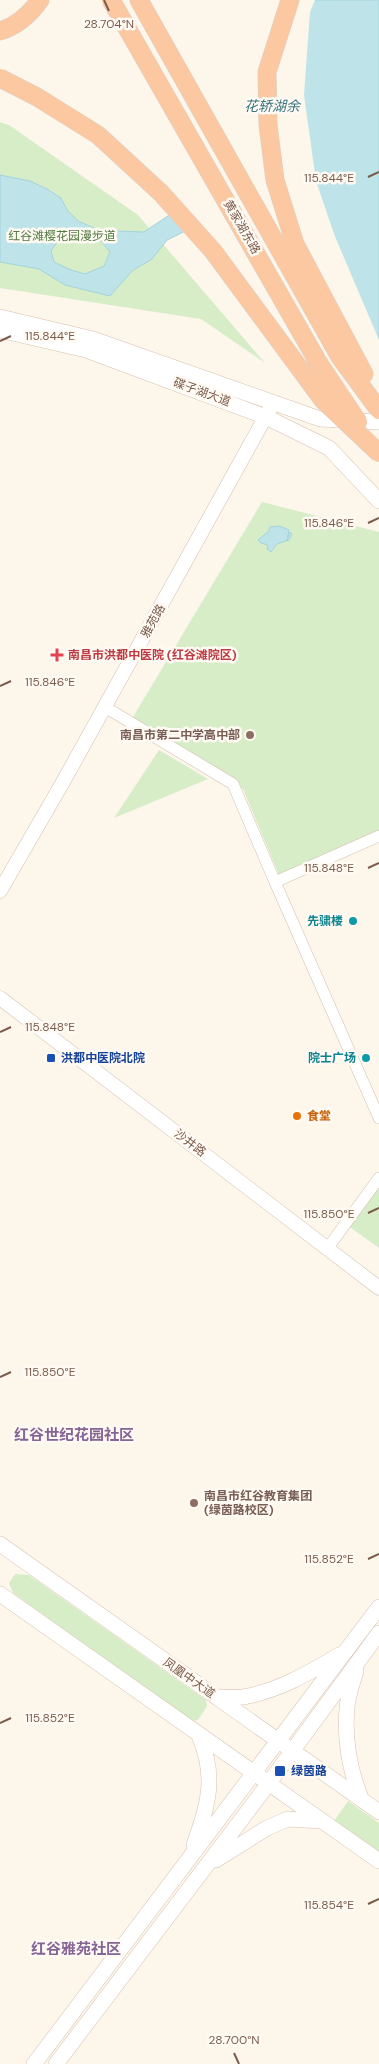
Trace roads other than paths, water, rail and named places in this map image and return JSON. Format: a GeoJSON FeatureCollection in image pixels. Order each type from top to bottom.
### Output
{"type":"FeatureCollection","features":[{"type":"Feature","properties":{"kind":"highway"},"geometry":{"type":"LineString","coordinates":[[0,32],[31,14],[40,0]]}},
{"type":"Feature","properties":{"kind":"highway","name":"黄家湖东路"},"geometry":{"type":"LineString","coordinates":[[111,0],[318,362],[351,413],[379,449]]}},
{"type":"Feature","properties":{"kind":"highway","name":"黄家湖东路"},"geometry":{"type":"LineString","coordinates":[[139,0],[340,357],[379,410]]}},
{"type":"Feature","properties":{"kind":"highway"},"geometry":{"type":"LineString","coordinates":[[277,0],[267,72],[268,125],[275,180],[295,244],[379,401]]}},
{"type":"Feature","properties":{"kind":"highway"},"geometry":{"type":"LineString","coordinates":[[267,72],[290,0]]}},
{"type":"Feature","properties":{"kind":"highway"},"geometry":{"type":"LineString","coordinates":[[0,78],[37,97],[98,135],[161,193],[213,251],[323,400],[379,453]]}},
{"type":"Feature","properties":{"kind":"main road","name":"碟子湖大道"},"geometry":{"type":"LineString","coordinates":[[0,317],[94,339],[320,419],[379,422]]}},
{"type":"Feature","properties":{"kind":"main road","name":"碟子湖大道"},"geometry":{"type":"LineString","coordinates":[[0,330],[86,350],[266,417],[329,448],[379,501]]}},
{"type":"Feature","properties":{"kind":"main road","name":"凤凰中大道"},"geometry":{"type":"LineString","coordinates":[[0,1544],[379,1812]]}},
{"type":"Feature","properties":{"kind":"main road"},"geometry":{"type":"LineString","coordinates":[[0,1594],[379,1862]]}},
{"type":"Feature","properties":{"kind":"main road"},"geometry":{"type":"LineString","coordinates":[[34,2064],[379,1608]]}},
{"type":"Feature","properties":{"kind":"main road"},"geometry":{"type":"LineString","coordinates":[[56,2064],[268,1784],[379,1633]]}},
{"type":"Feature","properties":{"kind":"main road"},"geometry":{"type":"LineString","coordinates":[[216,1698],[242,1697],[279,1687],[314,1670],[347,1650]]}},
{"type":"Feature","properties":{"kind":"main road"},"geometry":{"type":"LineString","coordinates":[[358,1663],[346,1707],[354,1783],[363,1801]]}},
{"type":"Feature","properties":{"kind":"main road"},"geometry":{"type":"LineString","coordinates":[[190,1857],[210,1795],[206,1757],[199,1735]]}},
{"type":"Feature","properties":{"kind":"main road"},"geometry":{"type":"LineString","coordinates":[[204,1868],[238,1845],[278,1823],[288,1820],[322,1821]]}},
{"type":"Feature","properties":{"kind":"main road"},"geometry":{"type":"LineString","coordinates":[[25,2064],[53,2029],[66,2021]]}},
{"type":"Feature","properties":{"kind":"street","name":"雅苑路"},"geometry":{"type":"LineString","coordinates":[[0,891],[105,707],[274,402]]}},
{"type":"Feature","properties":{"kind":"street"},"geometry":{"type":"LineString","coordinates":[[105,707],[233,784],[379,1118]]}},
{"type":"Feature","properties":{"kind":"street"},"geometry":{"type":"LineString","coordinates":[[275,882],[379,836]]}},
{"type":"Feature","properties":{"kind":"street","name":"沙井路"},"geometry":{"type":"LineString","coordinates":[[0,998],[379,1288]]}},
{"type":"Feature","properties":{"kind":"street"},"geometry":{"type":"LineString","coordinates":[[327,1249],[379,1178]]}},
{"type":"Feature","properties":{"kind":"water","name":"花轿湖余"},"geometry":{"type":"Polygon","coordinates":[[[0,0],[379,0],[379,378],[224,212],[167,240],[152,259],[132,271],[110,296],[65,285],[39,269],[0,262],[0,175],[30,181],[47,189],[61,198],[67,210],[78,221],[105,233],[118,231],[144,232],[205,191],[91,75],[0,0]],[[73,233],[62,234],[51,251],[54,262],[85,274],[104,266],[110,252],[101,241],[73,233]]]}},
{"type":"Feature","properties":{"kind":"water"},"geometry":{"type":"Polygon","coordinates":[[[279,526],[289,530],[287,540],[290,532],[292,534],[289,540],[277,544],[271,552],[267,549],[268,545],[258,540],[269,531],[270,527],[279,526]]]}},
{"type":"Feature","properties":{"kind":"place","name":"南昌市洪都中医院 (红谷滩院区)"},"geometry":{"type":"Point","coordinates":[57,655]}},
{"type":"Feature","properties":{"kind":"place","name":"南昌市第二中学高中部"},"geometry":{"type":"Point","coordinates":[250,735]}},
{"type":"Feature","properties":{"kind":"place","name":"先骕楼"},"geometry":{"type":"Point","coordinates":[353,921]}},
{"type":"Feature","properties":{"kind":"place","name":"洪都中医院北院"},"geometry":{"type":"Point","coordinates":[51,1058]}},
{"type":"Feature","properties":{"kind":"place","name":"院士广场"},"geometry":{"type":"Point","coordinates":[366,1058]}},
{"type":"Feature","properties":{"kind":"place","name":"食堂"},"geometry":{"type":"Point","coordinates":[297,1116]}},
{"type":"Feature","properties":{"kind":"place","name":"南昌市红谷教育集团 (绿茵路校区)"},"geometry":{"type":"Point","coordinates":[194,1503]}},
{"type":"Feature","properties":{"kind":"place","name":"绿茵路"},"geometry":{"type":"Point","coordinates":[280,1771]}},
{"type":"Feature","properties":{"kind":"district","name":"红谷世纪花园社区"},"geometry":{"type":"Point","coordinates":[74,1435]}},
{"type":"Feature","properties":{"kind":"district","name":"红谷雅苑社区"},"geometry":{"type":"Point","coordinates":[76,1949]}},
{"type":"Feature","properties":{"kind":"park label","name":"红谷滩樱花园漫步道"},"geometry":{"type":"Point","coordinates":[62,236]}}]}
